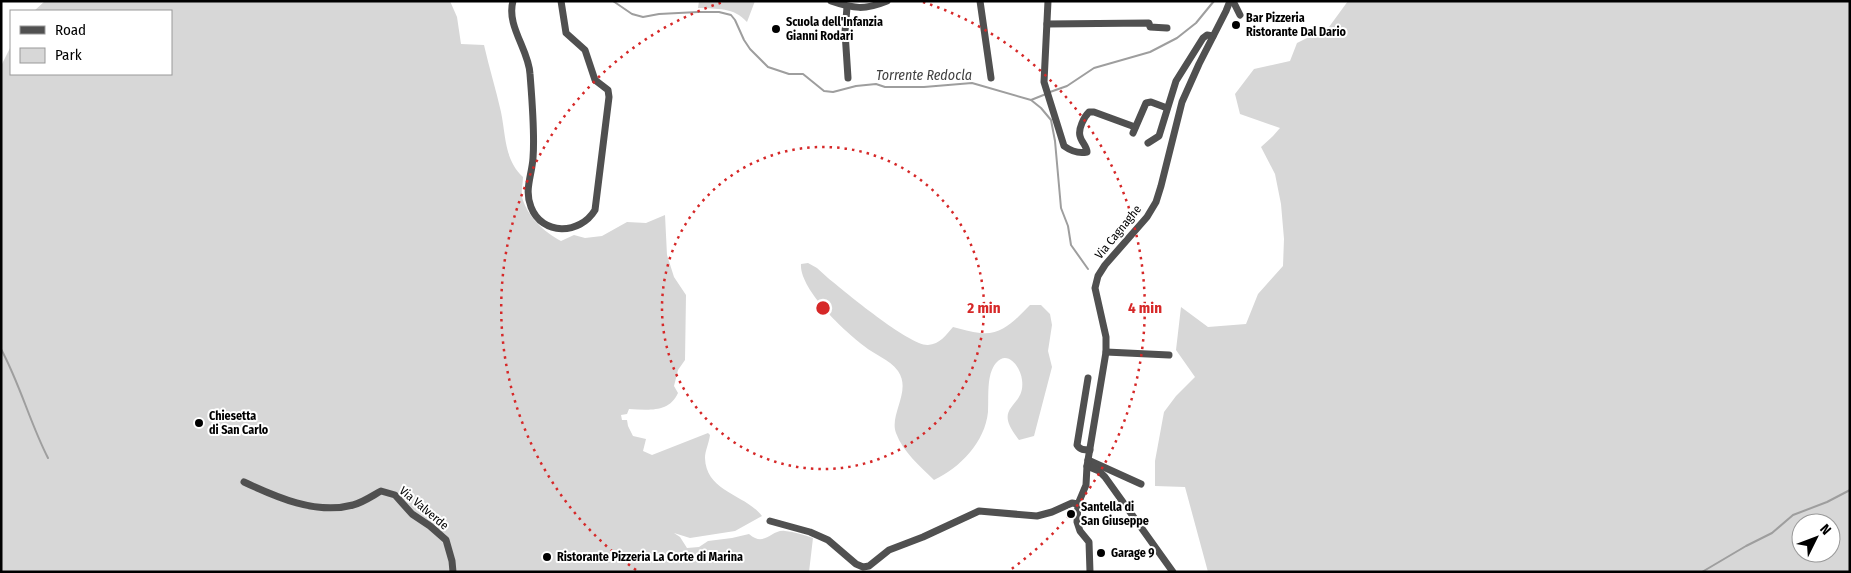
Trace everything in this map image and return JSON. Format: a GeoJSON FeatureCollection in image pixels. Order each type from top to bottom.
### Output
{"type":"FeatureCollection","features":[{"type":"Feature","properties":{"kind":"street"},"geometry":{"type":"LineString","coordinates":[[513,1],[511,12],[530,69],[533,157],[528,185],[529,199],[535,216],[541,222],[550,226],[568,229],[578,227],[589,219],[594,210],[609,97],[608,90],[595,80],[585,50],[566,33],[561,1]]}},
{"type":"Feature","properties":{"kind":"street"},"geometry":{"type":"LineString","coordinates":[[831,1],[847,7],[864,8],[887,1]]}},
{"type":"Feature","properties":{"kind":"street"},"geometry":{"type":"LineString","coordinates":[[980,1],[991,78]]}},
{"type":"Feature","properties":{"kind":"street"},"geometry":{"type":"LineString","coordinates":[[1048,1],[1045,85],[1064,146],[1070,150],[1087,152],[1086,145],[1080,138],[1080,131],[1089,112],[1094,112],[1134,130],[1146,103],[1151,102],[1167,108]]}},
{"type":"Feature","properties":{"kind":"street"},"geometry":{"type":"LineString","coordinates":[[1232,1],[1240,15]]}},
{"type":"Feature","properties":{"kind":"street","name":"Via Cagnaghe"},"geometry":{"type":"LineString","coordinates":[[1090,572],[1089,542],[1078,525],[1078,504],[1086,485],[1106,352],[1106,338],[1095,288],[1098,276],[1105,265],[1147,217],[1156,202],[1162,186],[1182,102],[1232,1]]}},
{"type":"Feature","properties":{"kind":"street"},"geometry":{"type":"LineString","coordinates":[[847,7],[845,32],[848,78]]}},
{"type":"Feature","properties":{"kind":"street"},"geometry":{"type":"LineString","coordinates":[[1047,24],[1149,23],[1150,27],[1167,28]]}},
{"type":"Feature","properties":{"kind":"street","name":"Via Cagnaghe"},"geometry":{"type":"LineString","coordinates":[[1148,144],[1159,136],[1176,81],[1203,38],[1208,35],[1213,36]]}},
{"type":"Feature","properties":{"kind":"street"},"geometry":{"type":"LineString","coordinates":[[1106,352],[1169,355]]}},
{"type":"Feature","properties":{"kind":"street"},"geometry":{"type":"LineString","coordinates":[[1088,378],[1077,444],[1079,448],[1090,450]]}},
{"type":"Feature","properties":{"kind":"street"},"geometry":{"type":"LineString","coordinates":[[1088,463],[1141,484]]}},
{"type":"Feature","properties":{"kind":"street"},"geometry":{"type":"LineString","coordinates":[[1088,463],[1099,470],[1105,477],[1173,572]]}},
{"type":"Feature","properties":{"kind":"street","name":"Via Valverde"},"geometry":{"type":"LineString","coordinates":[[244,482],[287,500],[331,508],[354,505],[380,491],[397,492],[412,514],[446,540],[453,572]]}},
{"type":"Feature","properties":{"kind":"street"},"geometry":{"type":"LineString","coordinates":[[770,521],[810,532],[828,540],[856,564],[863,567],[869,566],[889,550],[923,537],[979,511],[1037,516],[1072,503],[1078,504]]}},
{"type":"Feature","properties":{"kind":"green space"},"geometry":{"type":"Polygon","coordinates":[[[45,1],[450,1],[457,17],[461,44],[484,45],[501,112],[509,155],[512,163],[523,177],[522,197],[524,204],[537,223],[561,241],[574,235],[585,238],[602,236],[627,222],[646,223],[665,215],[667,255],[674,277],[686,295],[685,360],[678,370],[674,386],[678,393],[669,404],[657,409],[629,409],[627,414],[621,415],[622,420],[627,420],[633,436],[646,439],[643,451],[652,455],[708,433],[710,435],[705,458],[707,469],[712,478],[762,516],[735,531],[690,538],[674,533],[680,537],[687,548],[699,547],[708,541],[749,534],[759,539],[764,539],[780,531],[789,531],[803,535],[813,538],[809,572],[1,572],[1,66],[10,48],[10,75],[172,75],[172,10],[35,10],[45,1]]]}},
{"type":"Feature","properties":{"kind":"green space"},"geometry":{"type":"Polygon","coordinates":[[[699,1],[755,1],[747,22],[731,11],[698,8],[699,1]]]}},
{"type":"Feature","properties":{"kind":"green space"},"geometry":{"type":"Polygon","coordinates":[[[1348,1],[1850,1],[1850,572],[1208,572],[1185,487],[1155,486],[1155,461],[1164,412],[1176,396],[1195,377],[1176,350],[1181,307],[1208,327],[1246,324],[1258,294],[1283,266],[1284,239],[1281,204],[1275,174],[1261,147],[1280,128],[1240,114],[1235,94],[1254,69],[1290,61],[1297,43],[1329,27],[1348,1]]]}},
{"type":"Feature","properties":{"kind":"green space"},"geometry":{"type":"Polygon","coordinates":[[[808,263],[893,328],[919,343],[928,345],[939,341],[953,327],[980,333],[995,332],[1008,325],[1030,305],[1041,305],[1050,314],[1052,325],[1048,351],[1052,367],[1034,436],[1019,440],[1011,428],[1008,413],[1019,397],[1022,389],[1022,380],[1019,370],[1013,362],[1005,358],[1001,359],[996,363],[991,374],[988,412],[982,434],[970,453],[962,461],[953,469],[934,480],[907,453],[896,433],[895,418],[903,386],[898,371],[890,363],[856,339],[835,320],[815,297],[802,274],[801,264],[808,263]]]}},
{"type":"Feature","properties":{"kind":"waterway","name":"Torrente Redocla"},"geometry":{"type":"LineString","coordinates":[[613,1],[632,14],[643,17],[659,14],[698,12],[719,12],[731,15],[750,49],[768,67],[789,74],[803,74],[824,91],[833,92],[856,86],[876,84],[885,87],[924,87],[972,83],[1031,100],[1046,94]]}},
{"type":"Feature","properties":{"kind":"waterway","name":"Torrente Redocla"},"geometry":{"type":"LineString","coordinates":[[1050,92],[1067,86],[1094,68],[1150,52],[1177,38],[1196,23],[1214,1]]}},
{"type":"Feature","properties":{"kind":"waterway"},"geometry":{"type":"LineString","coordinates":[[1031,100],[1051,120],[1055,141],[1061,208],[1068,226],[1071,245],[1088,269]]}},
{"type":"Feature","properties":{"kind":"waterway"},"geometry":{"type":"LineString","coordinates":[[1,349],[48,458]]}},
{"type":"Feature","properties":{"kind":"waterway"},"geometry":{"type":"LineString","coordinates":[[1702,572],[1772,533],[1793,515],[1827,502],[1850,490]]}},
{"type":"Feature","properties":{"kind":"place","name":"Bar Pizzeria Ristorante Dal Dario"},"geometry":{"type":"Point","coordinates":[1236,25]}},
{"type":"Feature","properties":{"kind":"place","name":"Scuola dell'Infanzia Gianni Rodari"},"geometry":{"type":"Point","coordinates":[776,29]}},
{"type":"Feature","properties":{"kind":"place","name":"Chiesetta di San Carlo"},"geometry":{"type":"Point","coordinates":[199,423]}},
{"type":"Feature","properties":{"kind":"place","name":"Santella di San Giuseppe"},"geometry":{"type":"Point","coordinates":[1071,514]}},
{"type":"Feature","properties":{"kind":"place","name":"Garage 9"},"geometry":{"type":"Point","coordinates":[1101,553]}},
{"type":"Feature","properties":{"kind":"place","name":"Ristorante Pizzeria La Corte di Marina"},"geometry":{"type":"Point","coordinates":[547,557]}}]}
